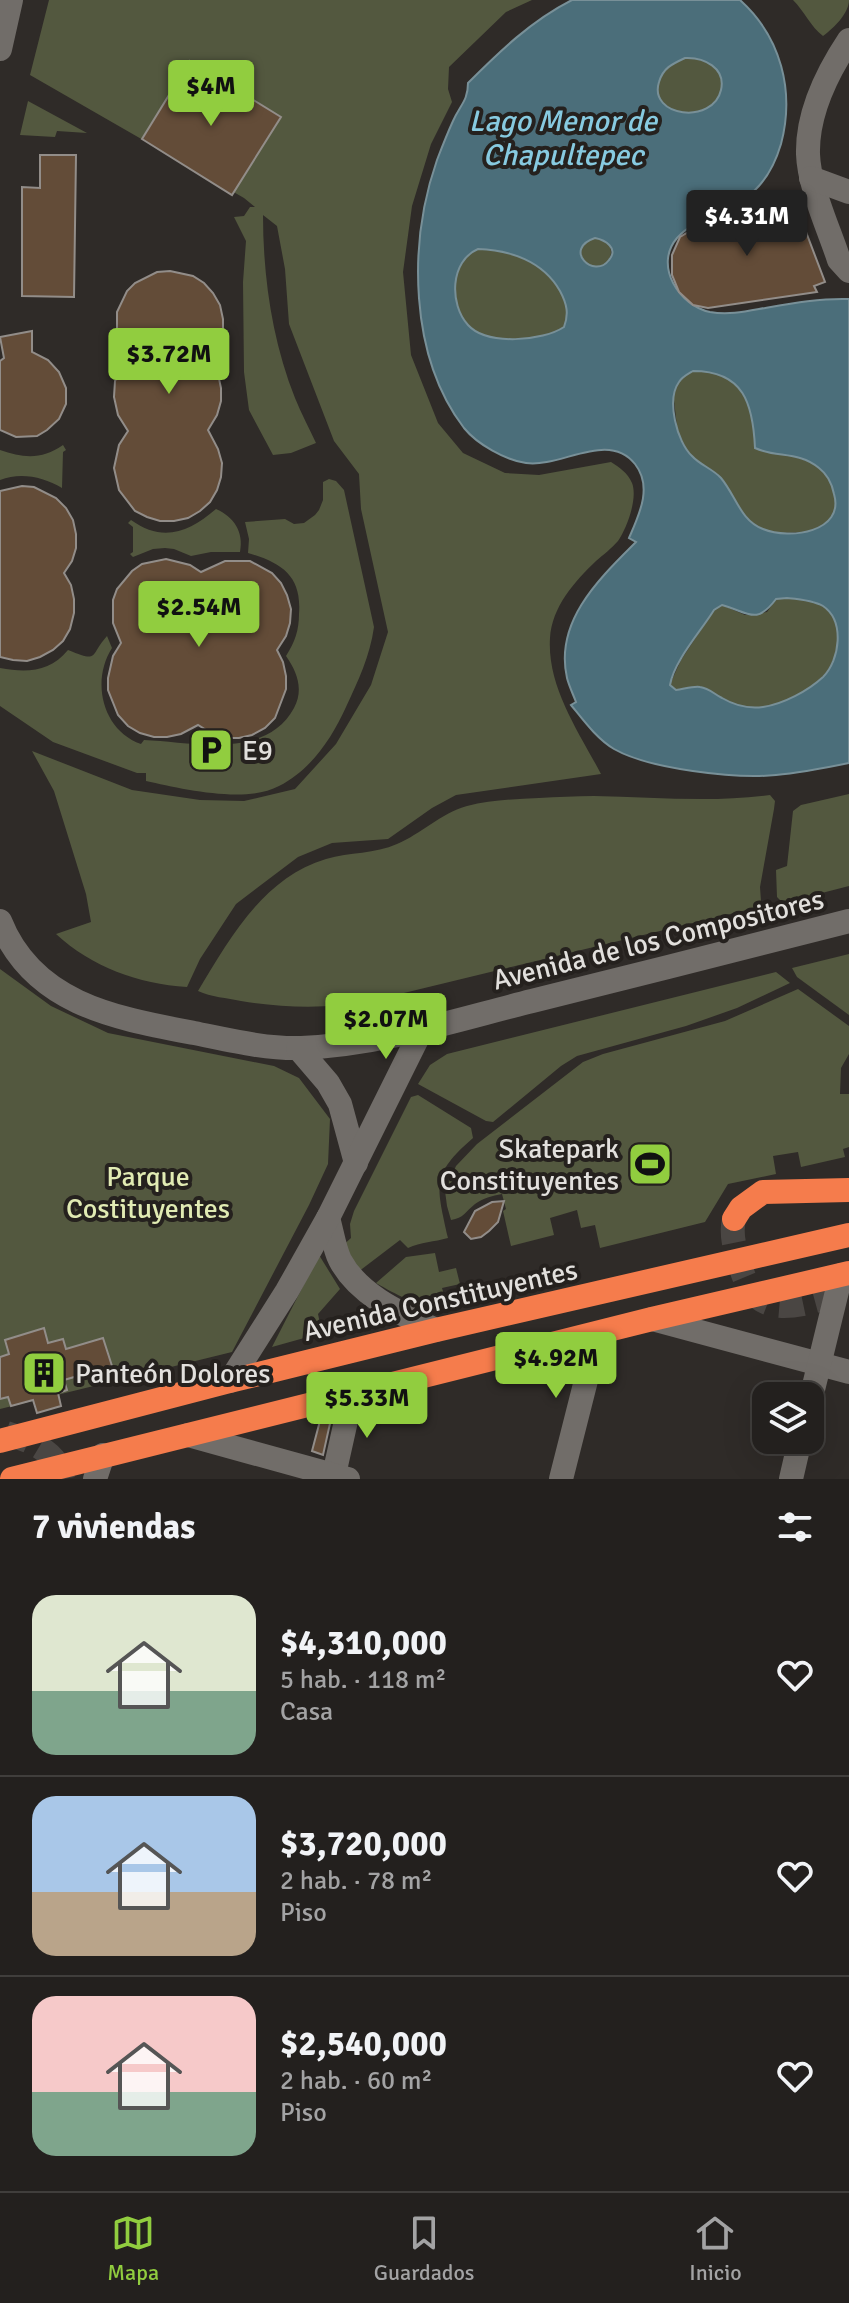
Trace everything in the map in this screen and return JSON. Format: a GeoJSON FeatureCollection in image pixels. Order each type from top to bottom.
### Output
{"type":"FeatureCollection","features":[{"type":"Feature","properties":{"kind":"highway"},"geometry":{"type":"LineString","coordinates":[[734,1219],[741,1208],[763,1192],[849,1190]]}},
{"type":"Feature","properties":{"kind":"highway","name":"Avenida Constituyentes"},"geometry":{"type":"LineString","coordinates":[[0,1441],[436,1330],[849,1235]]}},
{"type":"Feature","properties":{"kind":"highway"},"geometry":{"type":"LineString","coordinates":[[12,1479],[42,1475],[103,1455],[845,1274]]}},
{"type":"Feature","properties":{"kind":"street"},"geometry":{"type":"LineString","coordinates":[[0,49],[11,0]]}},
{"type":"Feature","properties":{"kind":"street"},"geometry":{"type":"LineString","coordinates":[[849,40],[827,77],[812,121],[808,153],[811,178],[839,260],[849,271]]}},
{"type":"Feature","properties":{"kind":"street"},"geometry":{"type":"LineString","coordinates":[[811,178],[849,192]]}},
{"type":"Feature","properties":{"kind":"street","name":"Avenida de los Compositores"},"geometry":{"type":"LineString","coordinates":[[0,921],[27,966],[85,1007],[245,1044],[298,1048],[342,1045],[422,1029],[849,921]]}},
{"type":"Feature","properties":{"kind":"street"},"geometry":{"type":"LineString","coordinates":[[230,1381],[287,1291],[328,1218],[422,1029]]}},
{"type":"Feature","properties":{"kind":"street"},"geometry":{"type":"LineString","coordinates":[[298,1048],[328,1083],[340,1104],[356,1163]]}},
{"type":"Feature","properties":{"kind":"street"},"geometry":{"type":"LineString","coordinates":[[328,1218],[340,1259],[357,1283],[404,1314],[436,1330]]}},
{"type":"Feature","properties":{"kind":"street"},"geometry":{"type":"LineString","coordinates":[[815,1382],[845,1274]]}},
{"type":"Feature","properties":{"kind":"street"},"geometry":{"type":"LineString","coordinates":[[652,1319],[849,1372]]}},
{"type":"Feature","properties":{"kind":"street"},"geometry":{"type":"LineString","coordinates":[[561,1479],[598,1333]]}},
{"type":"Feature","properties":{"kind":"street"},"geometry":{"type":"LineString","coordinates":[[188,1435],[339,1478],[352,1394]]}},
{"type":"Feature","properties":{"kind":"street"},"geometry":{"type":"LineString","coordinates":[[791,1479],[797,1454]]}},
{"type":"Feature","properties":{"kind":"street"},"geometry":{"type":"LineString","coordinates":[[95,1479],[103,1455]]}},
{"type":"Feature","properties":{"kind":"green space"},"geometry":{"type":"Polygon","coordinates":[[[49,0],[532,0],[506,12],[449,67],[448,89],[452,102],[431,144],[412,206],[403,272],[411,355],[438,423],[463,453],[505,473],[539,475],[611,462],[628,476],[633,489],[631,513],[616,544],[596,561],[566,596],[555,616],[550,638],[550,656],[559,691],[601,774],[456,795],[388,839],[332,843],[298,857],[236,904],[200,959],[187,987],[151,982],[117,972],[85,956],[56,934],[91,922],[86,894],[54,791],[32,751],[132,790],[200,800],[244,801],[295,789],[336,744],[371,685],[388,632],[361,509],[359,474],[334,441],[289,324],[285,269],[277,226],[263,215],[270,308],[287,376],[316,443],[291,453],[273,455],[249,410],[244,372],[246,241],[234,217],[244,216],[250,207],[255,207],[30,75],[49,0]]]}},
{"type":"Feature","properties":{"kind":"green space"},"geometry":{"type":"Polygon","coordinates":[[[793,0],[849,0],[844,15],[823,36],[793,0]]]}},
{"type":"Feature","properties":{"kind":"green space"},"geometry":{"type":"Polygon","coordinates":[[[685,58],[699,59],[712,65],[722,82],[716,101],[695,112],[672,109],[663,103],[658,94],[663,73],[685,58]]]}},
{"type":"Feature","properties":{"kind":"green space"},"geometry":{"type":"Polygon","coordinates":[[[28,101],[87,133],[57,131],[55,137],[20,135],[28,101]]]}},
{"type":"Feature","properties":{"kind":"green space"},"geometry":{"type":"Polygon","coordinates":[[[596,237],[602,238],[610,246],[610,258],[602,266],[596,267],[590,266],[582,258],[581,252],[582,246],[590,238],[596,237]]]}},
{"type":"Feature","properties":{"kind":"green space"},"geometry":{"type":"Polygon","coordinates":[[[478,249],[514,255],[545,272],[564,300],[567,313],[564,327],[543,336],[501,339],[477,332],[468,325],[458,306],[455,284],[462,263],[478,249]]]}},
{"type":"Feature","properties":{"kind":"green space"},"geometry":{"type":"Polygon","coordinates":[[[693,371],[708,371],[732,380],[746,398],[755,427],[779,452],[822,469],[836,499],[835,513],[830,521],[809,532],[779,533],[764,530],[750,521],[719,476],[691,456],[678,436],[673,391],[680,379],[693,371]]]}},
{"type":"Feature","properties":{"kind":"green space"},"geometry":{"type":"Polygon","coordinates":[[[63,445],[66,450],[63,452],[62,488],[32,477],[16,476],[0,480],[0,450],[32,456],[48,453],[63,445]]]}},
{"type":"Feature","properties":{"kind":"green space"},"geometry":{"type":"Polygon","coordinates":[[[329,479],[336,481],[344,490],[374,627],[363,668],[334,730],[311,762],[290,779],[279,786],[249,794],[195,791],[146,781],[146,773],[137,773],[53,742],[0,706],[0,668],[19,670],[46,667],[68,650],[90,657],[107,636],[112,648],[102,675],[104,703],[117,728],[128,737],[141,744],[144,740],[226,744],[247,742],[266,735],[281,724],[294,708],[299,694],[296,674],[286,656],[298,625],[299,601],[297,590],[287,573],[271,561],[248,553],[245,522],[285,519],[294,524],[304,523],[319,510],[323,500],[323,482],[329,479]]]}},
{"type":"Feature","properties":{"kind":"green space"},"geometry":{"type":"Polygon","coordinates":[[[216,509],[228,516],[236,526],[240,552],[191,556],[165,548],[133,557],[130,554],[133,552],[133,527],[128,523],[131,520],[154,531],[175,532],[196,524],[216,509]]]}},
{"type":"Feature","properties":{"kind":"green space"},"geometry":{"type":"Polygon","coordinates":[[[787,598],[823,606],[835,621],[838,641],[833,661],[810,687],[779,703],[752,707],[731,703],[703,688],[676,690],[670,684],[681,660],[714,610],[722,605],[745,615],[767,612],[776,599],[787,598]]]}},
{"type":"Feature","properties":{"kind":"green space"},"geometry":{"type":"Polygon","coordinates":[[[849,794],[849,886],[783,903],[777,897],[776,870],[787,866],[793,811],[801,805],[849,794]]]}},
{"type":"Feature","properties":{"kind":"green space"},"geometry":{"type":"Polygon","coordinates":[[[770,795],[775,801],[759,907],[355,1004],[274,1005],[198,991],[250,912],[284,880],[326,859],[397,844],[458,809],[494,801],[560,797],[704,799],[770,795]]]}},
{"type":"Feature","properties":{"kind":"green space"},"geometry":{"type":"Polygon","coordinates":[[[849,954],[849,1015],[797,977],[792,968],[849,954]]]}},
{"type":"Feature","properties":{"kind":"green space","name":"Parque Costituyentes"},"geometry":{"type":"Polygon","coordinates":[[[0,969],[51,1006],[108,1033],[274,1066],[299,1078],[330,1119],[328,1164],[232,1352],[0,1409],[0,969]]]}},
{"type":"Feature","properties":{"kind":"green space"},"geometry":{"type":"Polygon","coordinates":[[[776,972],[790,983],[737,1008],[686,1026],[577,1056],[493,1122],[418,1084],[430,1065],[447,1054],[776,972]]]}},
{"type":"Feature","properties":{"kind":"green space"},"geometry":{"type":"Polygon","coordinates":[[[798,989],[849,1026],[849,1054],[841,1068],[840,1094],[849,1094],[849,1147],[843,1149],[845,1157],[801,1167],[798,1152],[773,1156],[776,1174],[728,1184],[705,1222],[600,1248],[595,1225],[581,1228],[577,1210],[550,1218],[554,1235],[511,1246],[502,1194],[481,1200],[462,1216],[451,1220],[445,1191],[456,1166],[477,1144],[583,1062],[725,1021],[798,989]]]}},
{"type":"Feature","properties":{"kind":"green space"},"geometry":{"type":"Polygon","coordinates":[[[418,1095],[471,1128],[473,1138],[449,1162],[440,1182],[441,1206],[448,1238],[408,1248],[400,1240],[358,1272],[341,1247],[351,1238],[350,1224],[354,1211],[411,1097],[418,1095]]]}},
{"type":"Feature","properties":{"kind":"green space"},"geometry":{"type":"Polygon","coordinates":[[[435,1253],[439,1272],[456,1268],[460,1284],[442,1288],[447,1305],[418,1303],[376,1283],[406,1257],[435,1253]]]}},
{"type":"Feature","properties":{"kind":"green space"},"geometry":{"type":"Polygon","coordinates":[[[319,1255],[340,1289],[318,1314],[322,1333],[272,1347],[319,1255]]]}},
{"type":"Feature","properties":{"kind":"water","name":"Lago Menor de Chapultepec"},"geometry":{"type":"Polygon","coordinates":[[[572,0],[740,0],[766,31],[775,48],[785,85],[786,104],[781,144],[774,163],[763,181],[745,198],[694,224],[677,238],[670,249],[669,272],[673,283],[689,302],[710,312],[735,313],[826,299],[849,299],[849,763],[776,775],[716,774],[670,767],[629,756],[596,735],[571,705],[576,702],[567,678],[567,638],[583,602],[608,570],[636,542],[629,538],[644,491],[640,473],[624,454],[612,450],[598,450],[540,463],[526,463],[501,455],[476,440],[464,428],[446,399],[432,367],[419,298],[418,262],[421,227],[437,160],[465,99],[468,83],[517,37],[572,0]],[[685,58],[669,67],[659,82],[658,94],[663,103],[672,109],[695,112],[716,101],[722,82],[712,65],[685,58]],[[595,238],[586,243],[581,255],[589,265],[603,265],[612,256],[612,248],[603,241],[595,238]],[[478,249],[469,255],[458,273],[455,295],[462,316],[477,332],[501,339],[515,339],[543,336],[564,327],[567,313],[564,300],[545,272],[525,259],[502,252],[478,249]],[[693,371],[680,380],[675,390],[673,410],[682,441],[692,456],[721,478],[749,520],[763,529],[787,534],[813,530],[831,517],[835,507],[834,494],[829,480],[819,468],[804,459],[755,448],[748,404],[735,384],[724,377],[693,371]],[[787,598],[776,599],[757,615],[722,605],[714,610],[682,656],[670,685],[676,690],[703,688],[736,704],[757,707],[787,700],[817,682],[829,670],[838,641],[835,621],[830,613],[815,602],[787,598]]]}},
{"type":"Feature","properties":{"kind":"building"},"geometry":{"type":"Polygon","coordinates":[[[190,61],[281,117],[232,195],[142,139],[190,61]]]}},
{"type":"Feature","properties":{"kind":"building"},"geometry":{"type":"Polygon","coordinates":[[[40,155],[76,155],[74,297],[22,296],[22,187],[40,188],[40,155]]]}},
{"type":"Feature","properties":{"kind":"building"},"geometry":{"type":"Polygon","coordinates":[[[792,195],[825,282],[814,286],[817,292],[708,308],[693,305],[679,292],[672,275],[672,255],[680,237],[697,227],[792,195]]]}},
{"type":"Feature","properties":{"kind":"building"},"geometry":{"type":"Polygon","coordinates":[[[170,271],[193,276],[204,283],[220,305],[223,333],[210,360],[218,374],[221,401],[208,430],[222,463],[217,490],[210,502],[188,518],[160,521],[135,511],[119,490],[114,468],[119,445],[128,431],[118,415],[114,397],[115,381],[127,357],[117,335],[117,312],[127,291],[135,283],[157,272],[170,271]]]}},
{"type":"Feature","properties":{"kind":"building"},"geometry":{"type":"Polygon","coordinates":[[[32,331],[32,352],[48,360],[59,372],[66,388],[66,404],[59,419],[47,430],[37,436],[16,437],[0,430],[0,361],[4,358],[0,337],[32,331]]]}},
{"type":"Feature","properties":{"kind":"building"},"geometry":{"type":"Polygon","coordinates":[[[34,487],[56,498],[73,520],[76,534],[72,561],[64,573],[74,599],[70,629],[53,650],[27,661],[0,657],[0,491],[34,487]]]}},
{"type":"Feature","properties":{"kind":"building"},"geometry":{"type":"Polygon","coordinates":[[[166,559],[190,565],[201,572],[225,561],[250,561],[272,573],[287,595],[291,609],[290,623],[277,650],[283,662],[286,689],[275,718],[252,735],[225,738],[198,725],[181,734],[154,737],[128,726],[118,715],[108,690],[113,656],[121,643],[113,623],[113,600],[117,589],[132,571],[142,564],[166,559]]]}},
{"type":"Feature","properties":{"kind":"building"},"geometry":{"type":"Polygon","coordinates":[[[504,1201],[498,1222],[489,1231],[471,1239],[464,1232],[475,1211],[492,1202],[504,1201]]]}},
{"type":"Feature","properties":{"kind":"building","name":"Panteón Dolores"},"geometry":{"type":"Polygon","coordinates":[[[44,1328],[48,1343],[63,1339],[66,1349],[103,1338],[112,1366],[64,1380],[67,1390],[58,1393],[61,1406],[37,1413],[33,1400],[11,1406],[8,1397],[0,1399],[0,1357],[9,1354],[5,1340],[44,1328]]]}},
{"type":"Feature","properties":{"kind":"building"},"geometry":{"type":"Polygon","coordinates":[[[321,1417],[331,1419],[323,1455],[312,1451],[321,1417]]]}},
{"type":"Feature","properties":{"kind":"tunnel"},"geometry":{"type":"LineString","coordinates":[[734,1219],[733,1238],[741,1268],[749,1286],[759,1298],[771,1304],[800,1305],[849,1291]]}},
{"type":"Feature","properties":{"kind":"tunnel"},"geometry":{"type":"LineString","coordinates":[[6,1433],[42,1448],[55,1461],[63,1479]]}},
{"type":"Feature","properties":{"kind":"place","name":"E9"},"geometry":{"type":"Point","coordinates":[211,750]}},
{"type":"Feature","properties":{"kind":"place","name":"Skatepark Constituyentes"},"geometry":{"type":"Point","coordinates":[650,1164]}},
{"type":"Feature","properties":{"kind":"place","name":"Panteón Dolores"},"geometry":{"type":"Point","coordinates":[44,1373]}}]}
